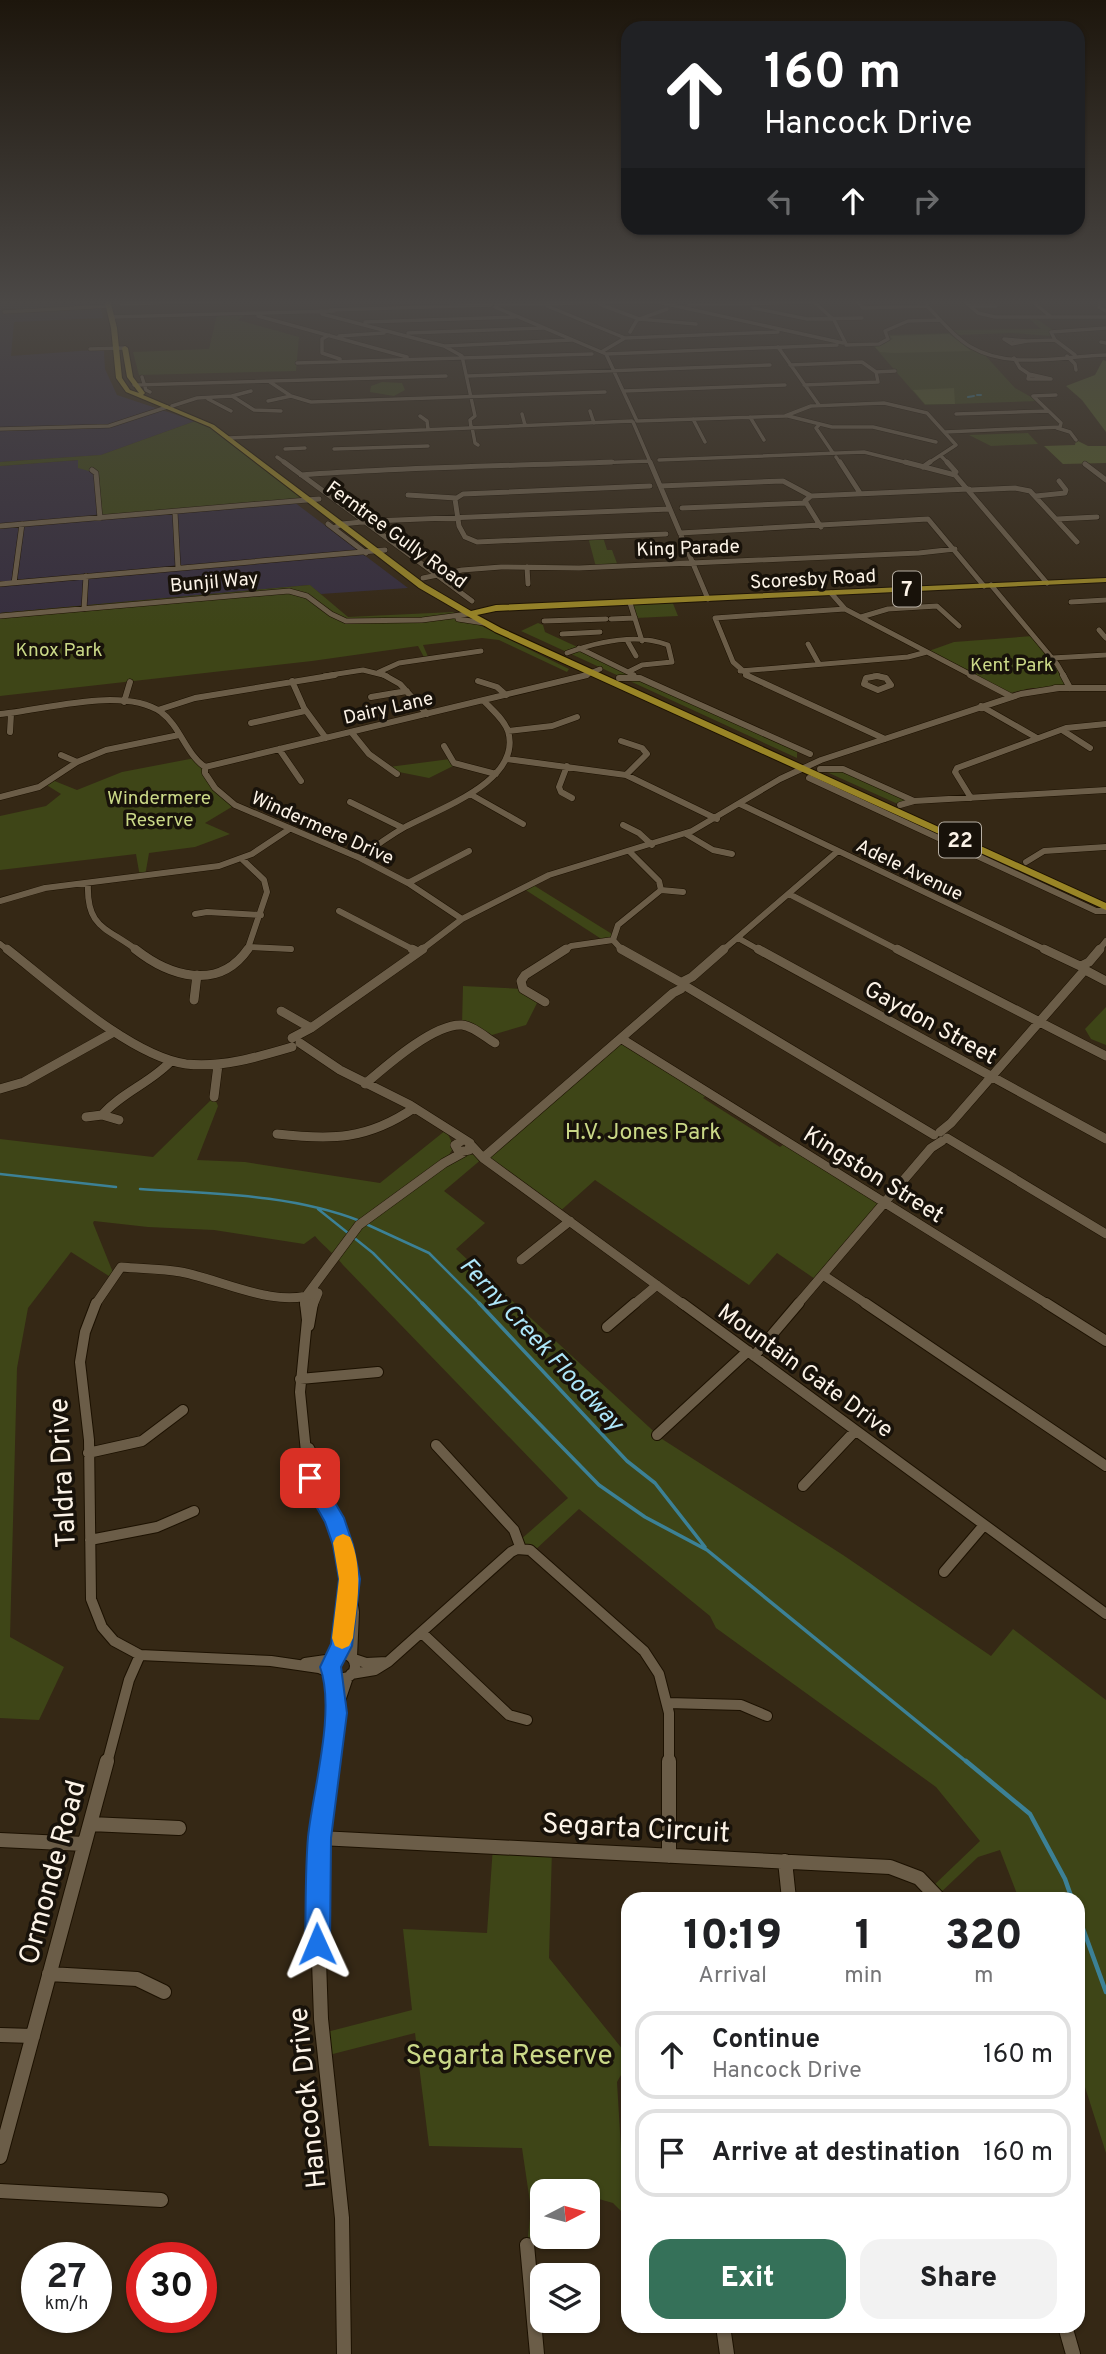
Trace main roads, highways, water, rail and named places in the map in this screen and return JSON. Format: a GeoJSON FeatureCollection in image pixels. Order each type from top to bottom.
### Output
{"type":"FeatureCollection","features":[{"type":"Feature","properties":{"kind":"main road","name":"Ferntree Gully Road"},"geometry":{"type":"LineString","coordinates":[[177,409],[233,438],[315,500],[341,525],[471,612],[501,622],[566,653],[600,673],[619,678],[809,764],[1104,911]]}},
{"type":"Feature","properties":{"kind":"main road","name":"Ferntree Gully Road"},"geometry":{"type":"LineString","coordinates":[[381,551],[471,612],[600,673],[909,805],[1106,899]]}},
{"type":"Feature","properties":{"kind":"main road","name":"Scoresby Road"},"geometry":{"type":"LineString","coordinates":[[471,612],[1106,580]]}},
{"type":"Feature","properties":{"kind":"main road"},"geometry":{"type":"LineString","coordinates":[[471,612],[501,609],[501,622]]}},
{"type":"Feature","properties":{"kind":"waterway"},"geometry":{"type":"LineString","coordinates":[[0,1174],[116,1187]]}},
{"type":"Feature","properties":{"kind":"waterway"},"geometry":{"type":"LineString","coordinates":[[140,1189],[279,1200],[307,1205],[360,1221]]}},
{"type":"Feature","properties":{"kind":"waterway","name":"Ferny Creek Floodway"},"geometry":{"type":"LineString","coordinates":[[318,1209],[348,1233]]}},
{"type":"Feature","properties":{"kind":"waterway","name":"Ferny Creek Floodway"},"geometry":{"type":"LineString","coordinates":[[366,1224],[429,1253],[479,1303]]}},
{"type":"Feature","properties":{"kind":"waterway","name":"Ferny Creek Floodway"},"geometry":{"type":"LineString","coordinates":[[353,1237],[373,1253],[424,1305]]}},
{"type":"Feature","properties":{"kind":"waterway","name":"Ferny Creek Floodway"},"geometry":{"type":"LineString","coordinates":[[422,1303],[599,1485],[645,1517],[707,1550],[968,1763]]}},
{"type":"Feature","properties":{"kind":"waterway","name":"Ferny Creek Floodway"},"geometry":{"type":"LineString","coordinates":[[479,1303],[627,1461],[655,1483],[705,1547]]}},
{"type":"Feature","properties":{"kind":"waterway","name":"Ferny Creek Floodway"},"geometry":{"type":"LineString","coordinates":[[966,1761],[1030,1814],[1070,1892]]}},
{"type":"Feature","properties":{"kind":"waterway","name":"Ferny Creek Floodway"},"geometry":{"type":"LineString","coordinates":[[1085,1934],[1106,1992]]}},
{"type":"Feature","properties":{"kind":"park label","name":"Knox Park"},"geometry":{"type":"Point","coordinates":[59,649]}},
{"type":"Feature","properties":{"kind":"park label","name":"Kent Park"},"geometry":{"type":"Point","coordinates":[1012,664]}},
{"type":"Feature","properties":{"kind":"park label","name":"Windermere Reserve"},"geometry":{"type":"Point","coordinates":[159,808]}},
{"type":"Feature","properties":{"kind":"park label","name":"H.V. Jones Park"},"geometry":{"type":"Point","coordinates":[643,1131]}},
{"type":"Feature","properties":{"kind":"park label","name":"Segarta Reserve"},"geometry":{"type":"Point","coordinates":[509,2054]}}]}
